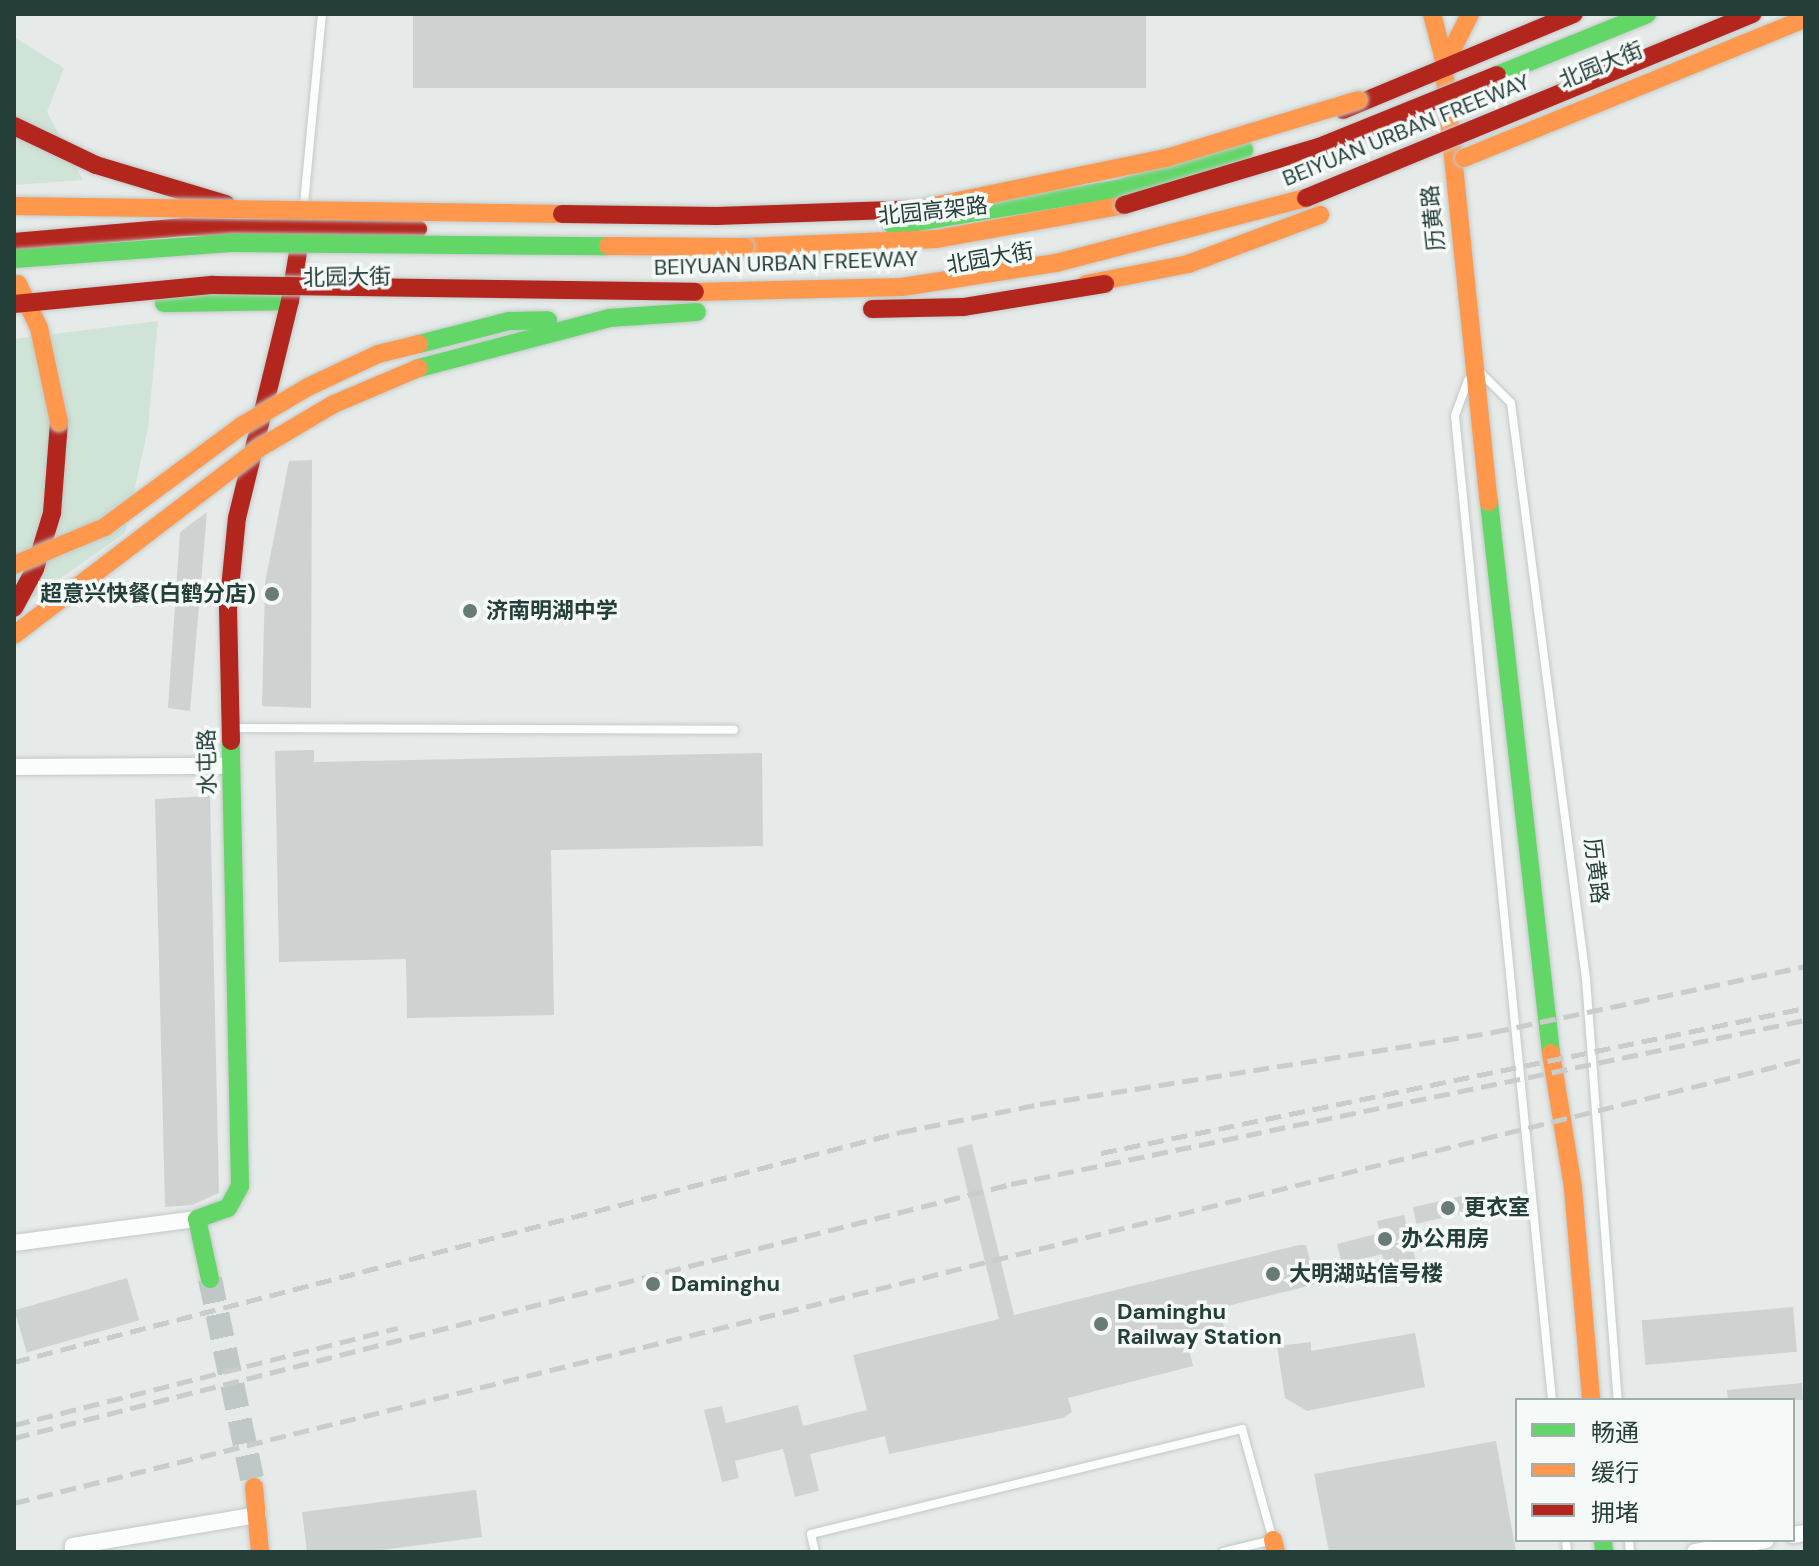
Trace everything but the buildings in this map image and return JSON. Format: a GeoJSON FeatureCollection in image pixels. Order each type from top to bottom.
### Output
{"type":"FeatureCollection","features":[{"type":"Feature","properties":{"kind":"main road","name":"历黄路"},"geometry":{"type":"LineString","coordinates":[[1432,14],[1445,64],[1449,144],[1538,972],[1573,1188],[1591,1398]]}},
{"type":"Feature","properties":{"kind":"main road","name":"历黄路"},"geometry":{"type":"LineString","coordinates":[[1445,64],[1470,14]]}},
{"type":"Feature","properties":{"kind":"main road","name":"北园大街"},"geometry":{"type":"LineString","coordinates":[[14,242],[187,227],[302,226],[618,234],[927,224],[1068,199],[1181,171],[1331,118],[1358,100],[1574,14]]}},
{"type":"Feature","properties":{"kind":"main road","name":"北园高架路"},"geometry":{"type":"LineString","coordinates":[[745,247],[937,239],[1207,184],[1319,147],[1647,14]]}},
{"type":"Feature","properties":{"kind":"main road","name":"BEIYUAN URBAN FREEWAY"},"geometry":{"type":"LineString","coordinates":[[14,304],[213,285],[735,293],[902,287],[1056,263],[1318,195],[1753,14]]}},
{"type":"Feature","properties":{"kind":"main road","name":"北园大街"},"geometry":{"type":"LineString","coordinates":[[14,316],[108,306],[290,301],[922,294],[1119,261],[1339,193],[1449,144],[1567,105],[1782,15]]}},
{"type":"Feature","properties":{"kind":"main road"},"geometry":{"type":"LineString","coordinates":[[1429,172],[1805,19]]}},
{"type":"Feature","properties":{"kind":"main road"},"geometry":{"type":"LineString","coordinates":[[14,206],[831,215],[919,209],[1138,165],[1358,100]]}},
{"type":"Feature","properties":{"kind":"main road"},"geometry":{"type":"LineString","coordinates":[[14,126],[96,165],[236,208]]}},
{"type":"Feature","properties":{"kind":"main road"},"geometry":{"type":"LineString","coordinates":[[1188,264],[1318,195]]}},
{"type":"Feature","properties":{"kind":"main road"},"geometry":{"type":"LineString","coordinates":[[855,309],[964,307],[1105,284],[1188,264],[1342,206]]}},
{"type":"Feature","properties":{"kind":"main road"},"geometry":{"type":"LineString","coordinates":[[233,243],[401,212]]}},
{"type":"Feature","properties":{"kind":"main road"},"geometry":{"type":"LineString","coordinates":[[549,214],[745,247]]}},
{"type":"Feature","properties":{"kind":"main road","name":"水屯路"},"geometry":{"type":"LineString","coordinates":[[197,1219],[228,1208],[240,1186],[228,609],[237,518],[290,301],[302,226]]}},
{"type":"Feature","properties":{"kind":"main road","name":"BEIYUAN URBAN FREEWAY"},"geometry":{"type":"LineString","coordinates":[[14,259],[233,243],[745,247]]}},
{"type":"Feature","properties":{"kind":"main road"},"geometry":{"type":"LineString","coordinates":[[14,275],[39,328],[52,375],[60,461],[52,513],[35,569],[14,608]]}},
{"type":"Feature","properties":{"kind":"main road"},"geometry":{"type":"LineString","coordinates":[[902,287],[1105,284]]}},
{"type":"Feature","properties":{"kind":"main road"},"geometry":{"type":"LineString","coordinates":[[14,565],[105,527],[243,425],[378,354],[509,321],[746,311]]}},
{"type":"Feature","properties":{"kind":"main road"},"geometry":{"type":"LineString","coordinates":[[14,635],[261,447],[334,404],[409,371],[609,318]]}},
{"type":"Feature","properties":{"kind":"main road"},"geometry":{"type":"LineString","coordinates":[[197,1219],[210,1279]]}},
{"type":"Feature","properties":{"kind":"main road"},"geometry":{"type":"LineString","coordinates":[[254,1487],[260,1552]]}},
{"type":"Feature","properties":{"kind":"street"},"geometry":{"type":"LineString","coordinates":[[14,767],[230,766]]}},
{"type":"Feature","properties":{"kind":"street"},"geometry":{"type":"LineString","coordinates":[[14,1243],[197,1219]]}},
{"type":"Feature","properties":{"kind":"street"},"geometry":{"type":"LineString","coordinates":[[73,1552],[73,1546],[258,1515]]}},
{"type":"Feature","properties":{"kind":"street"},"geometry":{"type":"LineString","coordinates":[[1695,1552],[1754,1542]]}},
{"type":"Feature","properties":{"kind":"lane"},"geometry":{"type":"LineString","coordinates":[[302,226],[322,14]]}},
{"type":"Feature","properties":{"kind":"lane","name":"历黄路"},"geometry":{"type":"LineString","coordinates":[[1552,1398],[1455,416],[1474,366],[1511,403],[1586,979],[1618,1398]]}},
{"type":"Feature","properties":{"kind":"lane"},"geometry":{"type":"LineString","coordinates":[[230,728],[734,730]]}},
{"type":"Feature","properties":{"kind":"lane"},"geometry":{"type":"LineString","coordinates":[[815,1552],[811,1534],[1242,1429],[1274,1546],[1223,1552]]}},
{"type":"Feature","properties":{"kind":"green space"},"geometry":{"type":"Polygon","coordinates":[[[14,37],[64,68],[47,112],[83,180],[14,185],[14,37]]]}},
{"type":"Feature","properties":{"kind":"green space"},"geometry":{"type":"Polygon","coordinates":[[[158,321],[148,428],[125,533],[14,611],[14,339],[158,321]]]}},
{"type":"Feature","properties":{"kind":"tunnel"},"geometry":{"type":"LineString","coordinates":[[210,1279],[254,1487]]}},
{"type":"Feature","properties":{"kind":"railway"},"geometry":{"type":"LineString","coordinates":[[14,1362],[901,1132],[1040,1104],[1493,1032],[1805,966]]}},
{"type":"Feature","properties":{"kind":"railway"},"geometry":{"type":"LineString","coordinates":[[1101,1153],[1805,1008]]}},
{"type":"Feature","properties":{"kind":"railway"},"geometry":{"type":"LineString","coordinates":[[14,1438],[1011,1184],[1805,1020]]}},
{"type":"Feature","properties":{"kind":"railway"},"geometry":{"type":"LineString","coordinates":[[14,1503],[1805,1059]]}},
{"type":"Feature","properties":{"kind":"railway"},"geometry":{"type":"LineString","coordinates":[[14,1425],[398,1328]]}},
{"type":"Feature","properties":{"kind":"traffic: fast"},"geometry":{"type":"LineString","coordinates":[[1497,75],[1647,14]]}},
{"type":"Feature","properties":{"kind":"traffic: fast"},"geometry":{"type":"LineString","coordinates":[[893,226],[1117,189],[1244,150]]}},
{"type":"Feature","properties":{"kind":"traffic: fast"},"geometry":{"type":"LineString","coordinates":[[14,259],[233,243],[608,246]]}},
{"type":"Feature","properties":{"kind":"traffic: fast"},"geometry":{"type":"LineString","coordinates":[[164,303],[289,301]]}},
{"type":"Feature","properties":{"kind":"traffic: fast"},"geometry":{"type":"LineString","coordinates":[[419,368],[609,318],[697,312]]}},
{"type":"Feature","properties":{"kind":"traffic: fast"},"geometry":{"type":"LineString","coordinates":[[419,344],[509,321],[548,320]]}},
{"type":"Feature","properties":{"kind":"traffic: fast"},"geometry":{"type":"LineString","coordinates":[[1489,502],[1551,1053]]}},
{"type":"Feature","properties":{"kind":"traffic: fast"},"geometry":{"type":"LineString","coordinates":[[210,1279],[197,1219],[228,1208],[240,1186],[231,741]]}},
{"type":"Feature","properties":{"kind":"traffic: fast"},"geometry":{"type":"LineString","coordinates":[[1603,1542],[1604,1552]]}},
{"type":"Feature","properties":{"kind":"traffic: slow"},"geometry":{"type":"LineString","coordinates":[[1432,14],[1445,64]]}},
{"type":"Feature","properties":{"kind":"traffic: slow"},"geometry":{"type":"LineString","coordinates":[[1445,64],[1470,14]]}},
{"type":"Feature","properties":{"kind":"traffic: slow"},"geometry":{"type":"LineString","coordinates":[[1464,158],[1805,19]]}},
{"type":"Feature","properties":{"kind":"traffic: slow"},"geometry":{"type":"LineString","coordinates":[[1445,79],[1489,502]]}},
{"type":"Feature","properties":{"kind":"traffic: slow"},"geometry":{"type":"LineString","coordinates":[[919,209],[1166,158],[1358,100]]}},
{"type":"Feature","properties":{"kind":"traffic: slow"},"geometry":{"type":"LineString","coordinates":[[695,292],[902,287],[1056,263],[1306,198]]}},
{"type":"Feature","properties":{"kind":"traffic: slow"},"geometry":{"type":"LineString","coordinates":[[745,247],[937,239],[1124,205]]}},
{"type":"Feature","properties":{"kind":"traffic: slow"},"geometry":{"type":"LineString","coordinates":[[14,206],[562,214]]}},
{"type":"Feature","properties":{"kind":"traffic: slow"},"geometry":{"type":"LineString","coordinates":[[1086,284],[1188,264],[1320,215]]}},
{"type":"Feature","properties":{"kind":"traffic: slow"},"geometry":{"type":"LineString","coordinates":[[608,246],[745,247]]}},
{"type":"Feature","properties":{"kind":"traffic: slow"},"geometry":{"type":"LineString","coordinates":[[18,284],[39,328],[59,422]]}},
{"type":"Feature","properties":{"kind":"traffic: slow"},"geometry":{"type":"LineString","coordinates":[[14,565],[105,527],[243,425],[308,387],[378,354],[419,344]]}},
{"type":"Feature","properties":{"kind":"traffic: slow"},"geometry":{"type":"LineString","coordinates":[[14,635],[261,447],[334,404],[419,368]]}},
{"type":"Feature","properties":{"kind":"traffic: slow"},"geometry":{"type":"LineString","coordinates":[[1551,1053],[1573,1188],[1591,1398]]}},
{"type":"Feature","properties":{"kind":"traffic: slow"},"geometry":{"type":"LineString","coordinates":[[254,1487],[260,1552]]}},
{"type":"Feature","properties":{"kind":"traffic: slow"},"geometry":{"type":"LineString","coordinates":[[1273,1540],[1276,1552]]}},
{"type":"Feature","properties":{"kind":"traffic: jam"},"geometry":{"type":"LineString","coordinates":[[1343,110],[1574,14]]}},
{"type":"Feature","properties":{"kind":"traffic: jam"},"geometry":{"type":"LineString","coordinates":[[1306,198],[1753,14]]}},
{"type":"Feature","properties":{"kind":"traffic: jam"},"geometry":{"type":"LineString","coordinates":[[1124,205],[1319,147],[1497,75]]}},
{"type":"Feature","properties":{"kind":"traffic: jam"},"geometry":{"type":"LineString","coordinates":[[14,126],[96,165],[226,204]]}},
{"type":"Feature","properties":{"kind":"traffic: jam"},"geometry":{"type":"LineString","coordinates":[[562,214],[718,216],[919,209]]}},
{"type":"Feature","properties":{"kind":"traffic: jam"},"geometry":{"type":"LineString","coordinates":[[14,242],[187,227],[418,229]]}},
{"type":"Feature","properties":{"kind":"traffic: jam"},"geometry":{"type":"LineString","coordinates":[[231,741],[228,609],[237,518],[290,301],[302,228]]}},
{"type":"Feature","properties":{"kind":"traffic: jam"},"geometry":{"type":"LineString","coordinates":[[872,309],[964,307],[1105,284]]}},
{"type":"Feature","properties":{"kind":"traffic: jam"},"geometry":{"type":"LineString","coordinates":[[14,304],[213,285],[695,292]]}},
{"type":"Feature","properties":{"kind":"traffic: jam"},"geometry":{"type":"LineString","coordinates":[[14,608],[35,569],[52,513],[59,422]]}},
{"type":"Feature","properties":{"kind":"place","name":"超意兴快餐(白鹤分店)"},"geometry":{"type":"Point","coordinates":[272,594]}},
{"type":"Feature","properties":{"kind":"place","name":"济南明湖中学"},"geometry":{"type":"Point","coordinates":[470,611]}},
{"type":"Feature","properties":{"kind":"place","name":"更衣室"},"geometry":{"type":"Point","coordinates":[1448,1208]}},
{"type":"Feature","properties":{"kind":"place","name":"办公用房"},"geometry":{"type":"Point","coordinates":[1385,1239]}},
{"type":"Feature","properties":{"kind":"place","name":"大明湖站信号楼"},"geometry":{"type":"Point","coordinates":[1273,1274]}},
{"type":"Feature","properties":{"kind":"place","name":"Daminghu"},"geometry":{"type":"Point","coordinates":[653,1284]}},
{"type":"Feature","properties":{"kind":"place","name":"Daminghu Railway Station"},"geometry":{"type":"Point","coordinates":[1101,1324]}}]}
